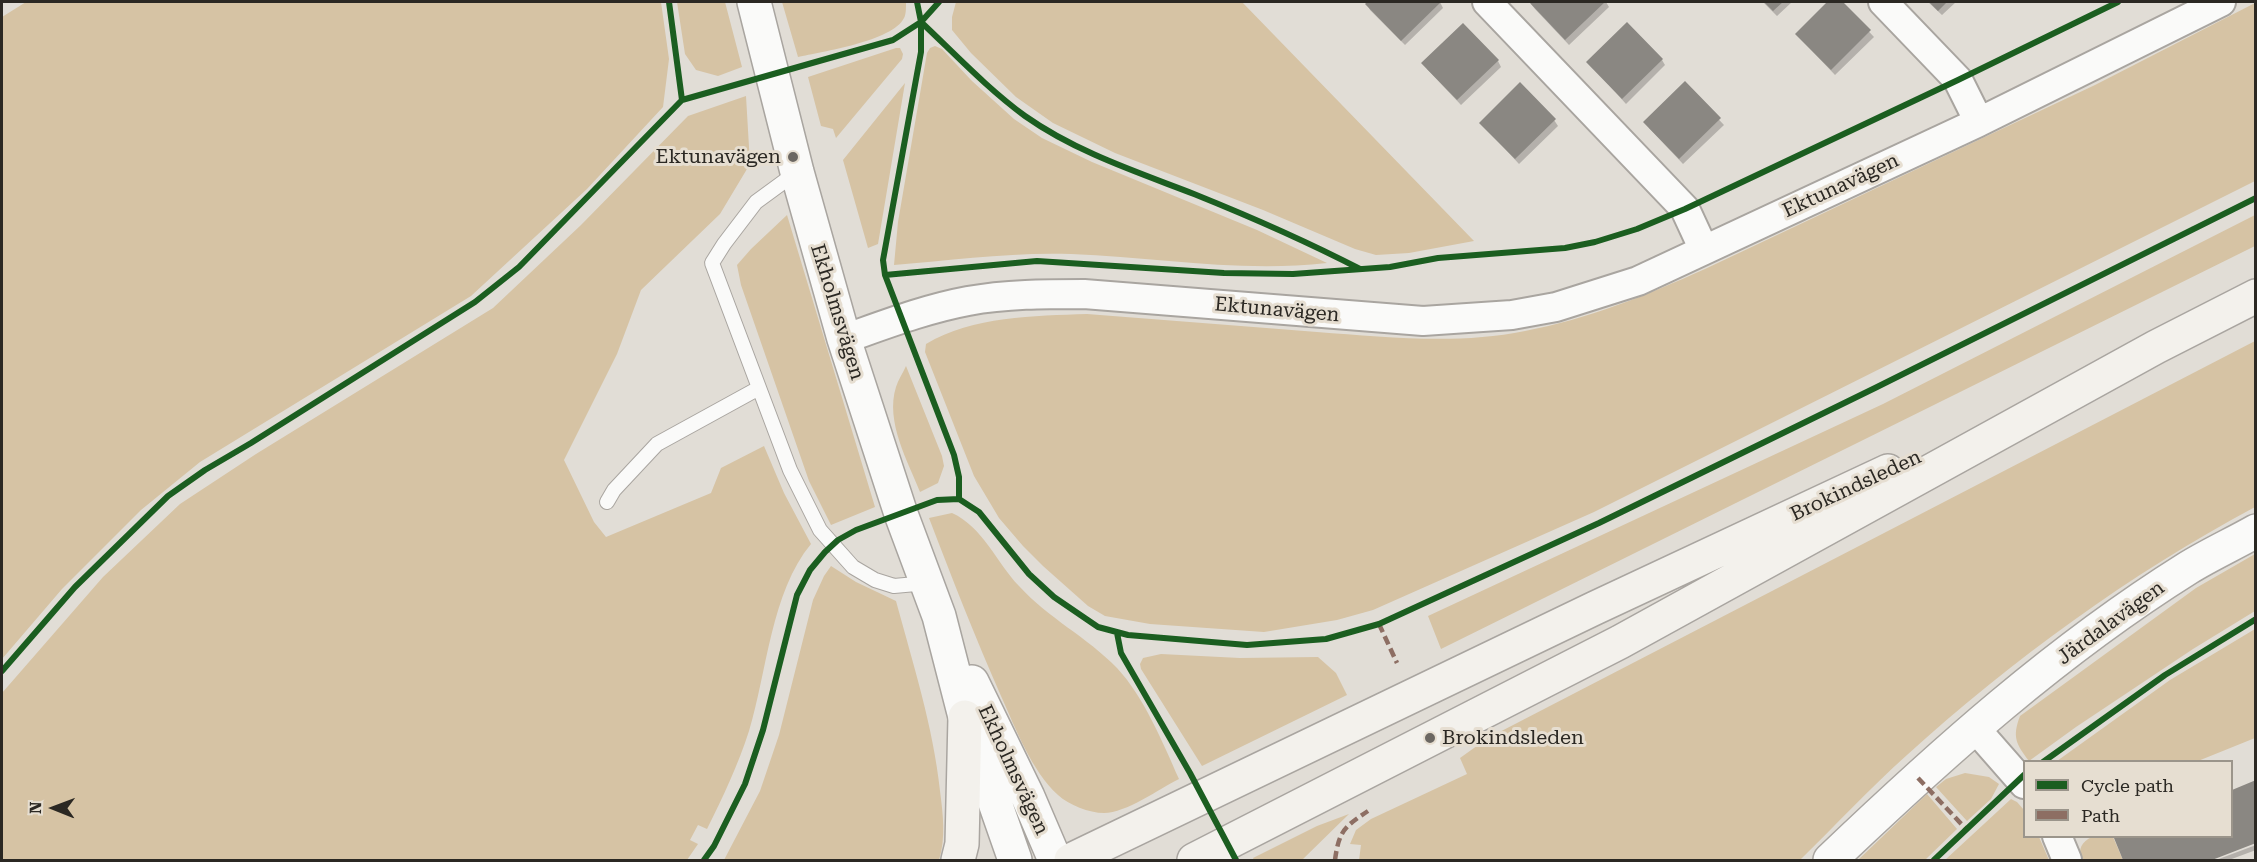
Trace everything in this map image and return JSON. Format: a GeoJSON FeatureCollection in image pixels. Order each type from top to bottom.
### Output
{"type":"FeatureCollection","features":[{"type":"Feature","properties":{"kind":"main road","name":"Brokindsleden"},"geometry":{"type":"LineString","coordinates":[[1071,861],[1595,608],[2156,346],[2256,296]]}},
{"type":"Feature","properties":{"kind":"main road","name":"Brokindsleden"},"geometry":{"type":"LineString","coordinates":[[1194,861],[1620,642],[2156,346]]}},
{"type":"Feature","properties":{"kind":"main road"},"geometry":{"type":"LineString","coordinates":[[958,861],[962,844],[965,717]]}},
{"type":"Feature","properties":{"kind":"street","name":"Ekholmsvägen"},"geometry":{"type":"LineString","coordinates":[[754,2],[797,172],[844,339],[902,514],[939,616],[965,717],[1015,861]]}},
{"type":"Feature","properties":{"kind":"street"},"geometry":{"type":"LineString","coordinates":[[1487,2],[1685,208],[1704,249]]}},
{"type":"Feature","properties":{"kind":"street"},"geometry":{"type":"LineString","coordinates":[[1883,2],[1958,80],[1979,122]]}},
{"type":"Feature","properties":{"kind":"street","name":"Ektunavägen"},"geometry":{"type":"LineString","coordinates":[[844,339],[917,314],[968,301],[1045,294],[1094,295],[1423,321],[1512,315],[1556,307],[1638,281],[1979,122],[2221,2]]}},
{"type":"Feature","properties":{"kind":"street","name":"Järdalavägen"},"geometry":{"type":"LineString","coordinates":[[1830,861],[1974,727],[2105,623],[2189,568],[2256,531]]}},
{"type":"Feature","properties":{"kind":"street","name":"Ekholmsvägen"},"geometry":{"type":"LineString","coordinates":[[939,616],[1028,797],[1055,861]]}},
{"type":"Feature","properties":{"kind":"street"},"geometry":{"type":"LineString","coordinates":[[1974,727],[2023,782]]}},
{"type":"Feature","properties":{"kind":"street"},"geometry":{"type":"LineString","coordinates":[[2057,838],[2067,861]]}},
{"type":"Feature","properties":{"kind":"lane"},"geometry":{"type":"LineString","coordinates":[[797,172],[756,202],[712,263],[790,470],[820,530],[853,567],[875,580],[894,586],[927,583]]}},
{"type":"Feature","properties":{"kind":"lane"},"geometry":{"type":"LineString","coordinates":[[607,502],[614,490],[657,444],[759,388]]}},
{"type":"Feature","properties":{"kind":"shaded area"},"geometry":{"type":"Polygon","coordinates":[[[26,2],[661,2],[669,59],[663,107],[587,189],[471,296],[200,462],[141,510],[62,589],[2,659],[2,17],[26,2]]]}},
{"type":"Feature","properties":{"kind":"shaded area"},"geometry":{"type":"Polygon","coordinates":[[[677,2],[725,2],[742,67],[718,76],[696,70],[685,54],[677,2]]]}},
{"type":"Feature","properties":{"kind":"shaded area"},"geometry":{"type":"Polygon","coordinates":[[[782,2],[906,2],[906,9],[904,18],[886,33],[839,49],[798,57],[782,2]]]}},
{"type":"Feature","properties":{"kind":"shaded area"},"geometry":{"type":"Polygon","coordinates":[[[956,2],[1242,2],[1474,241],[1409,253],[1376,255],[1355,249],[1263,210],[1115,153],[1053,123],[1016,97],[971,53],[952,30],[952,17],[956,2]]]}},
{"type":"Feature","properties":{"kind":"shaded area"},"geometry":{"type":"Polygon","coordinates":[[[2255,3],[2255,181],[1594,512],[1373,610],[1337,620],[1264,632],[1150,624],[1105,616],[1088,606],[1043,566],[999,518],[974,476],[925,352],[926,344],[964,328],[1004,319],[1046,316],[1087,314],[1421,339],[1499,335],[1572,320],[1639,297],[1705,269],[2095,85],[2255,3]]]}},
{"type":"Feature","properties":{"kind":"shaded area"},"geometry":{"type":"Polygon","coordinates":[[[935,46],[942,49],[972,81],[1014,119],[1042,138],[1092,162],[1257,230],[1327,263],[1262,266],[1071,254],[1027,254],[894,265],[898,222],[927,53],[935,46]]]}},
{"type":"Feature","properties":{"kind":"shaded area"},"geometry":{"type":"Polygon","coordinates":[[[900,48],[903,54],[902,59],[836,138],[833,129],[821,126],[808,77],[900,48]]]}},
{"type":"Feature","properties":{"kind":"shaded area"},"geometry":{"type":"Polygon","coordinates":[[[905,83],[878,244],[868,248],[843,160],[905,83]]]}},
{"type":"Feature","properties":{"kind":"shaded area"},"geometry":{"type":"Polygon","coordinates":[[[746,96],[750,164],[720,214],[641,290],[617,354],[564,460],[594,522],[606,537],[711,493],[721,468],[764,446],[784,493],[811,544],[787,585],[772,633],[749,731],[740,756],[707,829],[698,825],[690,840],[698,844],[687,860],[2,860],[2,693],[103,577],[180,504],[256,454],[493,308],[581,225],[688,116],[746,96]]]}},
{"type":"Feature","properties":{"kind":"shaded area"},"geometry":{"type":"Polygon","coordinates":[[[787,215],[875,507],[831,525],[809,481],[741,285],[737,265],[787,215]]]}},
{"type":"Feature","properties":{"kind":"shaded area"},"geometry":{"type":"Polygon","coordinates":[[[2255,215],[2255,246],[1441,649],[1428,616],[1883,404],[2255,215]]]}},
{"type":"Feature","properties":{"kind":"shaded area"},"geometry":{"type":"Polygon","coordinates":[[[2255,341],[2255,507],[2118,590],[2031,652],[1907,755],[1800,860],[1359,860],[1361,845],[1350,844],[1356,830],[1371,819],[1467,774],[1460,758],[1488,738],[2255,341]]]}},
{"type":"Feature","properties":{"kind":"shaded area"},"geometry":{"type":"Polygon","coordinates":[[[906,366],[944,466],[938,483],[920,492],[899,441],[893,414],[896,387],[906,366]]]}},
{"type":"Feature","properties":{"kind":"shaded area"},"geometry":{"type":"Polygon","coordinates":[[[952,513],[963,519],[981,536],[1011,577],[1030,597],[1117,668],[1144,706],[1179,779],[1132,805],[1104,813],[1092,812],[1073,805],[1048,785],[1032,761],[1012,722],[929,518],[952,513]]]}},
{"type":"Feature","properties":{"kind":"shaded area"},"geometry":{"type":"Polygon","coordinates":[[[2255,554],[2255,611],[2193,649],[2028,760],[2021,750],[2016,735],[2020,716],[2196,588],[2255,554]]]}},
{"type":"Feature","properties":{"kind":"shaded area"},"geometry":{"type":"Polygon","coordinates":[[[831,566],[856,582],[896,601],[922,695],[937,767],[943,826],[943,843],[939,860],[724,860],[760,791],[779,735],[813,600],[831,566]]]}},
{"type":"Feature","properties":{"kind":"shaded area"},"geometry":{"type":"Polygon","coordinates":[[[2255,629],[2255,738],[2200,760],[2058,760],[2170,680],[2255,629]]]}},
{"type":"Feature","properties":{"kind":"shaded area"},"geometry":{"type":"Polygon","coordinates":[[[1161,654],[1240,658],[1318,657],[1336,673],[1347,695],[1202,766],[1141,669],[1140,664],[1143,658],[1161,654]]]}},
{"type":"Feature","properties":{"kind":"shaded area"},"geometry":{"type":"Polygon","coordinates":[[[1965,773],[1989,777],[1999,784],[1991,799],[1967,821],[1936,787],[1946,779],[1965,773]]]}},
{"type":"Feature","properties":{"kind":"shaded area"},"geometry":{"type":"Polygon","coordinates":[[[1927,794],[1957,829],[1925,860],[1858,860],[1927,794]]]}},
{"type":"Feature","properties":{"kind":"shaded area"},"geometry":{"type":"Polygon","coordinates":[[[2011,799],[2023,809],[2023,838],[2039,838],[2049,860],[1945,860],[2011,799]]]}},
{"type":"Feature","properties":{"kind":"shaded area"},"geometry":{"type":"Polygon","coordinates":[[[1349,814],[1302,860],[1254,860],[1253,858],[1317,826],[1349,814]]]}},
{"type":"Feature","properties":{"kind":"shaded area"},"geometry":{"type":"Polygon","coordinates":[[[2090,838],[2113,838],[2123,860],[2082,860],[2081,846],[2090,838]]]}},
{"type":"Feature","properties":{"kind":"building"},"geometry":{"type":"Polygon","coordinates":[[[1367,2],[1441,2],[1401,41],[1365,4],[1367,2]]]}},
{"type":"Feature","properties":{"kind":"building"},"geometry":{"type":"Polygon","coordinates":[[[1605,2],[1565,40],[1530,3],[1605,2]]]}},
{"type":"Feature","properties":{"kind":"building"},"geometry":{"type":"Polygon","coordinates":[[[1764,2],[1783,2],[1773,11],[1764,2]]]}},
{"type":"Feature","properties":{"kind":"building"},"geometry":{"type":"Polygon","coordinates":[[[1827,2],[1843,2],[1871,30],[1831,70],[1795,34],[1827,2]]]}},
{"type":"Feature","properties":{"kind":"building"},"geometry":{"type":"Polygon","coordinates":[[[1929,2],[1947,2],[1938,11],[1929,2]]]}},
{"type":"Feature","properties":{"kind":"building"},"geometry":{"type":"Polygon","coordinates":[[[1627,22],[1663,59],[1622,99],[1586,62],[1627,22]]]}},
{"type":"Feature","properties":{"kind":"building"},"geometry":{"type":"Polygon","coordinates":[[[1463,23],[1499,60],[1457,100],[1421,63],[1463,23]]]}},
{"type":"Feature","properties":{"kind":"building"},"geometry":{"type":"Polygon","coordinates":[[[1685,81],[1721,118],[1679,159],[1643,122],[1685,81]]]}},
{"type":"Feature","properties":{"kind":"building"},"geometry":{"type":"Polygon","coordinates":[[[1520,82],[1556,119],[1515,159],[1479,123],[1520,82]]]}},
{"type":"Feature","properties":{"kind":"building"},"geometry":{"type":"Polygon","coordinates":[[[2256,780],[2256,843],[2212,860],[2123,860],[2114,838],[2233,838],[2233,790],[2256,780]]]}},
{"type":"Feature","properties":{"kind":"marked path"},"geometry":{"type":"LineString","coordinates":[[1379,624],[1397,663]]}},
{"type":"Feature","properties":{"kind":"marked path"},"geometry":{"type":"LineString","coordinates":[[1918,778],[1967,830]]}},
{"type":"Feature","properties":{"kind":"marked path"},"geometry":{"type":"LineString","coordinates":[[1335,860],[1338,842],[1344,831],[1353,821],[1368,811]]}},
{"type":"Feature","properties":{"kind":"cycle path"},"geometry":{"type":"LineString","coordinates":[[669,2],[682,100]]}},
{"type":"Feature","properties":{"kind":"cycle path"},"geometry":{"type":"LineString","coordinates":[[917,2],[921,22],[921,52],[883,260],[885,275],[954,455],[959,477],[959,499]]}},
{"type":"Feature","properties":{"kind":"cycle path"},"geometry":{"type":"LineString","coordinates":[[2,671],[75,587],[168,496],[205,470],[475,302],[519,267],[682,100],[893,40],[921,22],[939,2]]}},
{"type":"Feature","properties":{"kind":"cycle path"},"geometry":{"type":"LineString","coordinates":[[885,275],[1037,261],[1224,273],[1293,274],[1390,267],[1438,258],[1565,248],[1595,242],[1637,229],[1685,209],[2118,2]]}},
{"type":"Feature","properties":{"kind":"cycle path"},"geometry":{"type":"LineString","coordinates":[[921,22],[1011,106],[1045,129],[1086,151],[1257,220],[1360,269]]}},
{"type":"Feature","properties":{"kind":"cycle path"},"geometry":{"type":"LineString","coordinates":[[704,860],[714,846],[745,784],[763,730],[797,595],[810,570],[825,552],[838,540],[856,530],[937,500],[959,499],[979,512],[1029,574],[1054,597],[1098,627],[1128,635],[1247,645],[1326,639],[1379,624],[1599,523],[2256,198]]}},
{"type":"Feature","properties":{"kind":"cycle path"},"geometry":{"type":"LineString","coordinates":[[2046,760],[2165,675],[2256,619]]}},
{"type":"Feature","properties":{"kind":"cycle path"},"geometry":{"type":"LineString","coordinates":[[1117,633],[1121,653],[1190,773],[1236,860]]}},
{"type":"Feature","properties":{"kind":"cycle path"},"geometry":{"type":"LineString","coordinates":[[1934,860],[2023,776]]}},
{"type":"Feature","properties":{"kind":"place","name":"Ektunavägen"},"geometry":{"type":"Point","coordinates":[793,157]}},
{"type":"Feature","properties":{"kind":"place","name":"Brokindsleden"},"geometry":{"type":"Point","coordinates":[1430,738]}}]}
